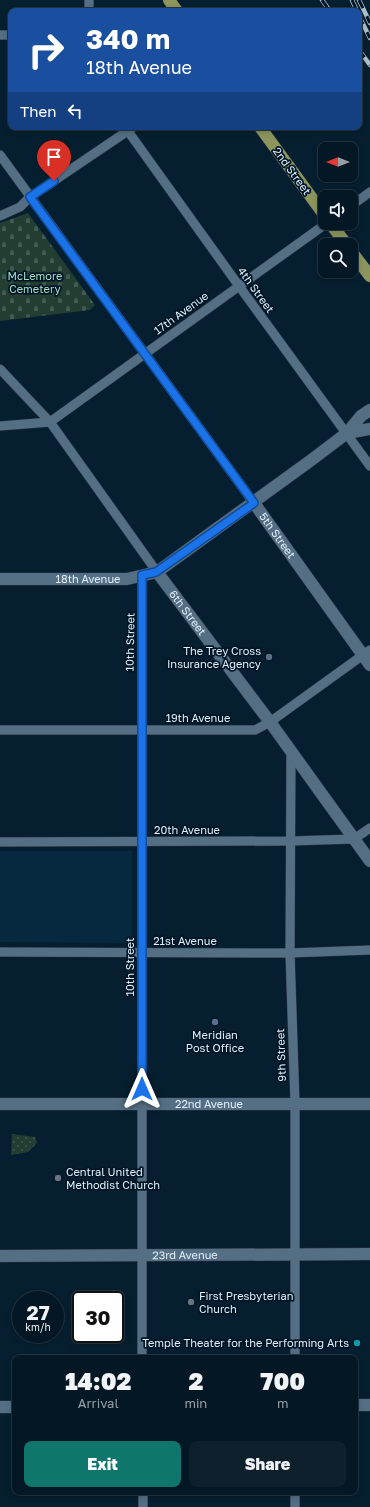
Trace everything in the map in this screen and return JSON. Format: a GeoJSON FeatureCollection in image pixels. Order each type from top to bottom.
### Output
{"type":"FeatureCollection","features":[{"type":"Feature","properties":{"kind":"main road","name":"2nd Street"},"geometry":{"type":"LineString","coordinates":[[262,130],[318,206]]}},
{"type":"Feature","properties":{"kind":"main road"},"geometry":{"type":"LineString","coordinates":[[335,230],[341,238]]}},
{"type":"Feature","properties":{"kind":"main road"},"geometry":{"type":"LineString","coordinates":[[358,260],[370,276]]}},
{"type":"Feature","properties":{"kind":"street"},"geometry":{"type":"LineString","coordinates":[[0,216],[20,207],[30,197],[126,130]]}},
{"type":"Feature","properties":{"kind":"street","name":"4th Street"},"geometry":{"type":"LineString","coordinates":[[130,130],[239,286],[370,466]]}},
{"type":"Feature","properties":{"kind":"street","name":"5th Street"},"geometry":{"type":"LineString","coordinates":[[0,155],[254,503],[368,656]]}},
{"type":"Feature","properties":{"kind":"street"},"geometry":{"type":"LineString","coordinates":[[358,201],[370,192]]}},
{"type":"Feature","properties":{"kind":"street","name":"17th Avenue"},"geometry":{"type":"LineString","coordinates":[[50,422],[319,230]]}},
{"type":"Feature","properties":{"kind":"street","name":"6th Street"},"geometry":{"type":"LineString","coordinates":[[0,369],[50,422],[131,534],[156,572],[270,722],[370,861]]}},
{"type":"Feature","properties":{"kind":"street","name":"18th Avenue"},"geometry":{"type":"LineString","coordinates":[[0,579],[127,579],[156,572],[254,503],[347,433],[366,413]]}},
{"type":"Feature","properties":{"kind":"street"},"geometry":{"type":"LineString","coordinates":[[0,426],[50,422]]}},
{"type":"Feature","properties":{"kind":"street","name":"18th Avenue"},"geometry":{"type":"LineString","coordinates":[[347,433],[370,430]]}},
{"type":"Feature","properties":{"kind":"street","name":"10th Street"},"geometry":{"type":"LineString","coordinates":[[142,575],[142,1355]]}},
{"type":"Feature","properties":{"kind":"street","name":"19th Avenue"},"geometry":{"type":"LineString","coordinates":[[0,730],[255,730],[270,722],[368,656]]}},
{"type":"Feature","properties":{"kind":"street","name":"9th Street"},"geometry":{"type":"LineString","coordinates":[[291,752],[290,953],[295,1103],[295,1355]]}},
{"type":"Feature","properties":{"kind":"street"},"geometry":{"type":"LineString","coordinates":[[354,839],[370,828]]}},
{"type":"Feature","properties":{"kind":"street","name":"20th Avenue"},"geometry":{"type":"LineString","coordinates":[[0,842],[291,841],[354,839]]}},
{"type":"Feature","properties":{"kind":"street","name":"21st Avenue"},"geometry":{"type":"LineString","coordinates":[[0,952],[290,953],[370,950]]}},
{"type":"Feature","properties":{"kind":"street","name":"22nd Avenue"},"geometry":{"type":"LineString","coordinates":[[0,1104],[370,1104]]}},
{"type":"Feature","properties":{"kind":"street","name":"23rd Avenue"},"geometry":{"type":"LineString","coordinates":[[0,1256],[370,1254]]}},
{"type":"Feature","properties":{"kind":"street"},"geometry":{"type":"LineString","coordinates":[[358,1405],[370,1405]]}},
{"type":"Feature","properties":{"kind":"street"},"geometry":{"type":"LineString","coordinates":[[0,1407],[12,1407]]}},
{"type":"Feature","properties":{"kind":"street"},"geometry":{"type":"LineString","coordinates":[[143,1495],[143,1507]]}},
{"type":"Feature","properties":{"kind":"street"},"geometry":{"type":"LineString","coordinates":[[295,1495],[295,1507]]}},
{"type":"Feature","properties":{"kind":"shaded area"},"geometry":{"type":"Polygon","coordinates":[[[0,851],[132,851],[132,943],[0,942],[0,851]]]}},
{"type":"Feature","properties":{"kind":"green space","name":"McLemore Cemetery"},"geometry":{"type":"Polygon","coordinates":[[[28,213],[95,305],[90,310],[0,321],[0,223],[28,213]]]}},
{"type":"Feature","properties":{"kind":"green space"},"geometry":{"type":"Polygon","coordinates":[[[12,1134],[35,1137],[37,1143],[28,1152],[11,1155],[12,1134]]]}},
{"type":"Feature","properties":{"kind":"railway"},"geometry":{"type":"LineString","coordinates":[[322,0],[328,8]]}},
{"type":"Feature","properties":{"kind":"railway"},"geometry":{"type":"LineString","coordinates":[[352,0],[356,8]]}},
{"type":"Feature","properties":{"kind":"railway"},"geometry":{"type":"LineString","coordinates":[[359,0],[370,23]]}},
{"type":"Feature","properties":{"kind":"railway"},"geometry":{"type":"LineString","coordinates":[[362,22],[370,38]]}},
{"type":"Feature","properties":{"kind":"railway"},"geometry":{"type":"LineString","coordinates":[[362,54],[370,65]]}},
{"type":"Feature","properties":{"kind":"place","name":"The Trey Cross Insurance Agency"},"geometry":{"type":"Point","coordinates":[269,657]}},
{"type":"Feature","properties":{"kind":"place","name":"Meridian Post Office"},"geometry":{"type":"Point","coordinates":[215,1022]}},
{"type":"Feature","properties":{"kind":"place","name":"Central United Methodist Church"},"geometry":{"type":"Point","coordinates":[58,1178]}},
{"type":"Feature","properties":{"kind":"place","name":"First Presbyterian Church"},"geometry":{"type":"Point","coordinates":[191,1302]}},
{"type":"Feature","properties":{"kind":"place","name":"Temple Theater for the Performing Arts"},"geometry":{"type":"Point","coordinates":[357,1343]}},
{"type":"Feature","properties":{"kind":"route"},"geometry":{"type":"LineString","coordinates":[[54,181],[30,197],[254,503],[156,572],[142,575],[142,1089]]}}]}
